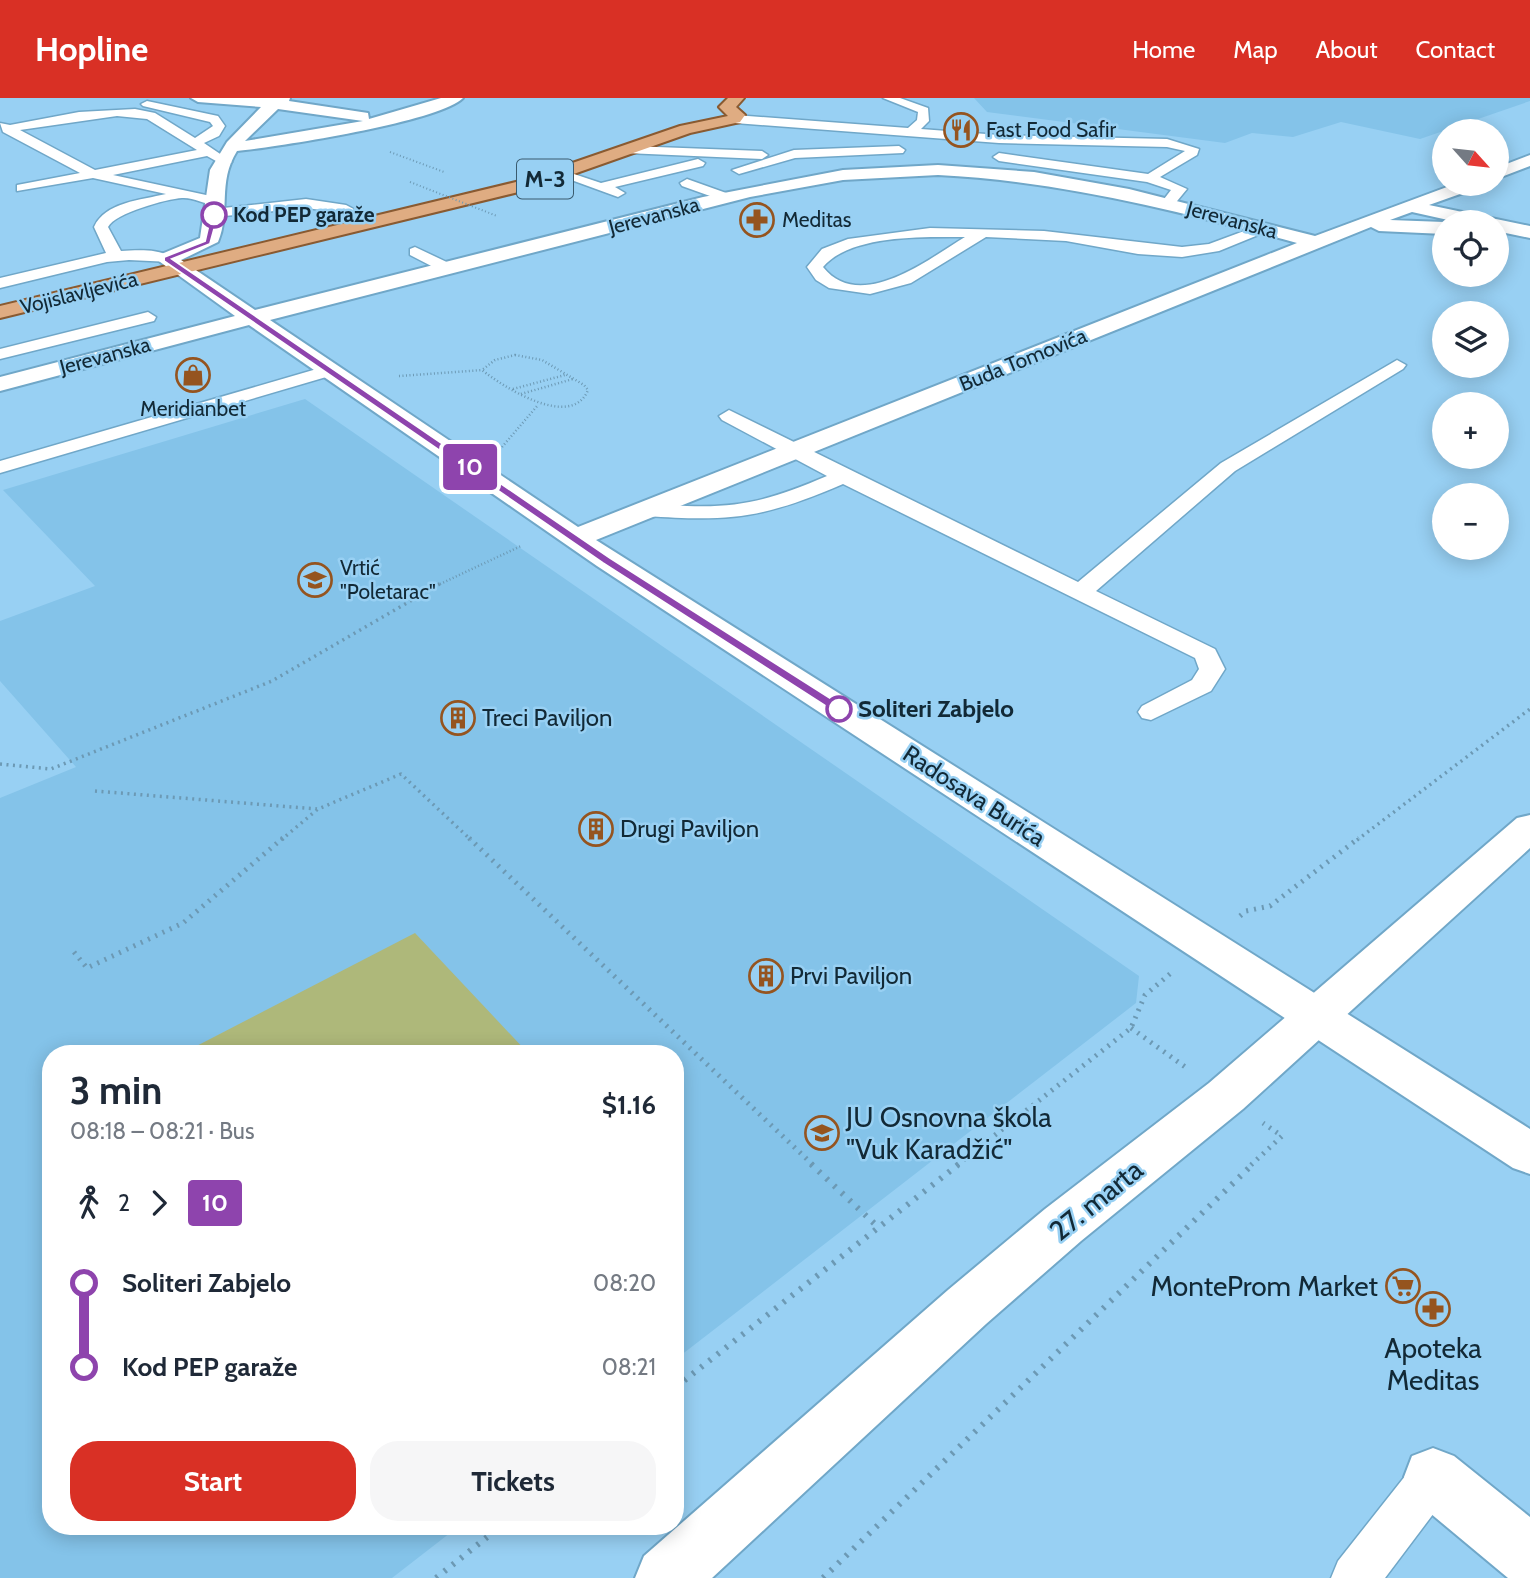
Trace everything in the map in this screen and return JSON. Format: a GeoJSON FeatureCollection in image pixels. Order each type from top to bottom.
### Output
{"type":"FeatureCollection","features":[{"type":"Feature","properties":{"kind":"main road"},"geometry":{"type":"LineString","coordinates":[[736,119],[737,115],[727,107],[737,98]]}},
{"type":"Feature","properties":{"kind":"main road","name":"Vojislavljevića"},"geometry":{"type":"LineString","coordinates":[[0,312],[172,264],[427,211],[562,174],[686,129],[736,119]]}},
{"type":"Feature","properties":{"kind":"street"},"geometry":{"type":"LineString","coordinates":[[198,98],[279,101],[387,120]]}},
{"type":"Feature","properties":{"kind":"street"},"geometry":{"type":"LineString","coordinates":[[229,155],[387,120],[456,98]]}},
{"type":"Feature","properties":{"kind":"street"},"geometry":{"type":"LineString","coordinates":[[172,264],[208,242],[215,207],[215,181],[250,125],[279,101]]}},
{"type":"Feature","properties":{"kind":"street"},"geometry":{"type":"LineString","coordinates":[[1509,169],[1530,160]]}},
{"type":"Feature","properties":{"kind":"street","name":"Jerevanska"},"geometry":{"type":"LineString","coordinates":[[0,384],[724,198],[813,179],[937,170],[1064,182],[1168,203],[1317,242]]}},
{"type":"Feature","properties":{"kind":"street"},"geometry":{"type":"LineString","coordinates":[[1509,185],[1519,186]]}},
{"type":"Feature","properties":{"kind":"street","name":"Buda Tomovića"},"geometry":{"type":"LineString","coordinates":[[575,538],[1361,224],[1438,196]]}},
{"type":"Feature","properties":{"kind":"street"},"geometry":{"type":"LineString","coordinates":[[1407,207],[1432,212]]}},
{"type":"Feature","properties":{"kind":"street"},"geometry":{"type":"LineString","coordinates":[[1361,224],[1432,227]]}},
{"type":"Feature","properties":{"kind":"street"},"geometry":{"type":"LineString","coordinates":[[1509,228],[1530,232]]}},
{"type":"Feature","properties":{"kind":"street"},"geometry":{"type":"LineString","coordinates":[[1509,231],[1530,232]]}},
{"type":"Feature","properties":{"kind":"street","name":"Radosava Burića"},"geometry":{"type":"LineString","coordinates":[[172,264],[575,538],[1530,1154]]}},
{"type":"Feature","properties":{"kind":"street","name":"27. marta"},"geometry":{"type":"LineString","coordinates":[[666,1578],[967,1307],[1063,1225],[1218,1103],[1530,827]]}},
{"type":"Feature","properties":{"kind":"street"},"geometry":{"type":"LineString","coordinates":[[1433,1477],[1530,1556]]}},
{"type":"Feature","properties":{"kind":"lane"},"geometry":{"type":"LineString","coordinates":[[889,98],[923,110],[923,121],[910,133]]}},
{"type":"Feature","properties":{"kind":"lane"},"geometry":{"type":"LineString","coordinates":[[113,112],[129,105],[151,104],[214,119],[219,126],[215,133],[195,143]]}},
{"type":"Feature","properties":{"kind":"lane"},"geometry":{"type":"LineString","coordinates":[[3,127],[113,112],[138,112],[151,116],[209,152]]}},
{"type":"Feature","properties":{"kind":"lane"},"geometry":{"type":"LineString","coordinates":[[736,119],[999,139],[1156,142],[1193,149],[1150,177]]}},
{"type":"Feature","properties":{"kind":"lane"},"geometry":{"type":"LineString","coordinates":[[3,127],[92,174],[184,194],[215,207],[314,203],[331,205],[358,215]]}},
{"type":"Feature","properties":{"kind":"lane"},"geometry":{"type":"LineString","coordinates":[[999,139],[990,156],[1150,177],[1180,189],[1168,203]]}},
{"type":"Feature","properties":{"kind":"lane"},"geometry":{"type":"LineString","coordinates":[[630,150],[729,156],[794,155],[861,149],[915,151]]}},
{"type":"Feature","properties":{"kind":"lane"},"geometry":{"type":"LineString","coordinates":[[22,188],[209,152],[229,155]]}},
{"type":"Feature","properties":{"kind":"lane"},"geometry":{"type":"LineString","coordinates":[[739,170],[794,155]]}},
{"type":"Feature","properties":{"kind":"lane"},"geometry":{"type":"LineString","coordinates":[[599,187],[729,156]]}},
{"type":"Feature","properties":{"kind":"lane"},"geometry":{"type":"LineString","coordinates":[[562,174],[632,197]]}},
{"type":"Feature","properties":{"kind":"lane"},"geometry":{"type":"LineString","coordinates":[[687,183],[724,198]]}},
{"type":"Feature","properties":{"kind":"lane"},"geometry":{"type":"LineString","coordinates":[[116,257],[101,227],[105,218],[122,209],[184,194]]}},
{"type":"Feature","properties":{"kind":"lane"},"geometry":{"type":"LineString","coordinates":[[984,232],[914,276],[889,287],[859,289],[839,286],[821,278],[815,267],[828,251],[852,243],[906,235],[984,232],[1066,237],[1178,253],[1214,247],[1264,228]]}},
{"type":"Feature","properties":{"kind":"lane"},"geometry":{"type":"LineString","coordinates":[[415,252],[447,268]]}},
{"type":"Feature","properties":{"kind":"lane"},"geometry":{"type":"LineString","coordinates":[[0,283],[116,257],[157,256],[172,264]]}},
{"type":"Feature","properties":{"kind":"lane"},"geometry":{"type":"LineString","coordinates":[[0,354],[148,317]]}},
{"type":"Feature","properties":{"kind":"lane"},"geometry":{"type":"LineString","coordinates":[[22,349],[54,370]]}},
{"type":"Feature","properties":{"kind":"lane"},"geometry":{"type":"LineString","coordinates":[[1081,590],[1228,467],[1397,365]]}},
{"type":"Feature","properties":{"kind":"lane"},"geometry":{"type":"LineString","coordinates":[[0,467],[327,371]]}},
{"type":"Feature","properties":{"kind":"lane"},"geometry":{"type":"LineString","coordinates":[[729,416],[793,452],[1081,590],[1206,654],[1212,669],[1202,685],[1151,712]]}},
{"type":"Feature","properties":{"kind":"lane"},"geometry":{"type":"LineString","coordinates":[[646,510],[717,514],[746,511],[773,505],[844,476]]}},
{"type":"Feature","properties":{"kind":"lane"},"geometry":{"type":"LineString","coordinates":[[1354,1578],[1433,1477]]}},
{"type":"Feature","properties":{"kind":"path"},"geometry":{"type":"LineString","coordinates":[[334,131],[455,176]]}},
{"type":"Feature","properties":{"kind":"path"},"geometry":{"type":"LineString","coordinates":[[402,185],[420,181]]}},
{"type":"Feature","properties":{"kind":"path"},"geometry":{"type":"LineString","coordinates":[[410,182],[496,216]]}},
{"type":"Feature","properties":{"kind":"path"},"geometry":{"type":"LineString","coordinates":[[390,376],[482,370],[495,360],[515,355],[542,360],[588,390],[580,401],[561,405],[538,405],[482,370]]}},
{"type":"Feature","properties":{"kind":"path"},"geometry":{"type":"LineString","coordinates":[[512,390],[566,374]]}},
{"type":"Feature","properties":{"kind":"path"},"geometry":{"type":"LineString","coordinates":[[520,394],[573,379]]}},
{"type":"Feature","properties":{"kind":"path"},"geometry":{"type":"LineString","coordinates":[[500,450],[538,405]]}},
{"type":"Feature","properties":{"kind":"path"},"geometry":{"type":"LineString","coordinates":[[0,764],[51,769],[272,681],[429,589],[524,544]]}},
{"type":"Feature","properties":{"kind":"path"},"geometry":{"type":"LineString","coordinates":[[1270,906],[1530,709]]}},
{"type":"Feature","properties":{"kind":"path"},"geometry":{"type":"LineString","coordinates":[[74,952],[87,968],[183,923],[318,809],[401,774],[878,1227]]}},
{"type":"Feature","properties":{"kind":"path"},"geometry":{"type":"LineString","coordinates":[[95,791],[318,809]]}},
{"type":"Feature","properties":{"kind":"path"},"geometry":{"type":"LineString","coordinates":[[684,1381],[1131,1028]]}},
{"type":"Feature","properties":{"kind":"path"},"geometry":{"type":"LineString","coordinates":[[823,1578],[1282,1136]]}},
{"type":"Feature","properties":{"kind":"path"},"geometry":{"type":"LineString","coordinates":[[436,1578],[489,1535]]}},
{"type":"Feature","properties":{"kind":"shaded area"},"geometry":{"type":"Polygon","coordinates":[[[974,98],[1530,98],[1530,101],[1478,119],[1432,119],[1432,135],[1420,139],[1341,122],[1293,137],[1252,133],[1225,143],[987,112],[974,98]]]}},
{"type":"Feature","properties":{"kind":"shaded area","name":"JU Osnovna škola \"Vuk Karadžić\""},"geometry":{"type":"Polygon","coordinates":[[[305,399],[1139,976],[1136,1003],[684,1353],[684,1045],[42,1045],[42,1535],[447,1535],[392,1578],[0,1578],[0,798],[76,767],[0,681],[0,621],[95,586],[3,490],[305,399]]]}},
{"type":"Feature","properties":{"kind":"green space"},"geometry":{"type":"Polygon","coordinates":[[[415,933],[520,1045],[198,1045],[415,933]]]}},
{"type":"Feature","properties":{"kind":"bus line","name":"10"},"geometry":{"type":"LineString","coordinates":[[214,215],[214,227],[208,242],[166,259],[607,560],[839,709]]}},
{"type":"Feature","properties":{"kind":"place","name":"Fast Food Safir"},"geometry":{"type":"Point","coordinates":[961,130]}},
{"type":"Feature","properties":{"kind":"place","name":"Kod PEP garaže"},"geometry":{"type":"Point","coordinates":[214,215]}},
{"type":"Feature","properties":{"kind":"place","name":"Meditas"},"geometry":{"type":"Point","coordinates":[757,220]}},
{"type":"Feature","properties":{"kind":"place","name":"Meridianbet"},"geometry":{"type":"Point","coordinates":[193,375]}},
{"type":"Feature","properties":{"kind":"place","name":"Vrtić \"Poletarac\""},"geometry":{"type":"Point","coordinates":[315,580]}},
{"type":"Feature","properties":{"kind":"place","name":"Soliteri Zabjelo"},"geometry":{"type":"Point","coordinates":[839,709]}},
{"type":"Feature","properties":{"kind":"place","name":"Treci Paviljon"},"geometry":{"type":"Point","coordinates":[458,718]}},
{"type":"Feature","properties":{"kind":"place","name":"Drugi Paviljon"},"geometry":{"type":"Point","coordinates":[596,829]}},
{"type":"Feature","properties":{"kind":"place","name":"Prvi Paviljon"},"geometry":{"type":"Point","coordinates":[766,976]}},
{"type":"Feature","properties":{"kind":"place","name":"JU Osnovna škola \"Vuk Karadžić\""},"geometry":{"type":"Point","coordinates":[822,1133]}},
{"type":"Feature","properties":{"kind":"place","name":"MonteProm Market"},"geometry":{"type":"Point","coordinates":[1403,1286]}},
{"type":"Feature","properties":{"kind":"place","name":"Apoteka Meditas"},"geometry":{"type":"Point","coordinates":[1433,1309]}}]}
